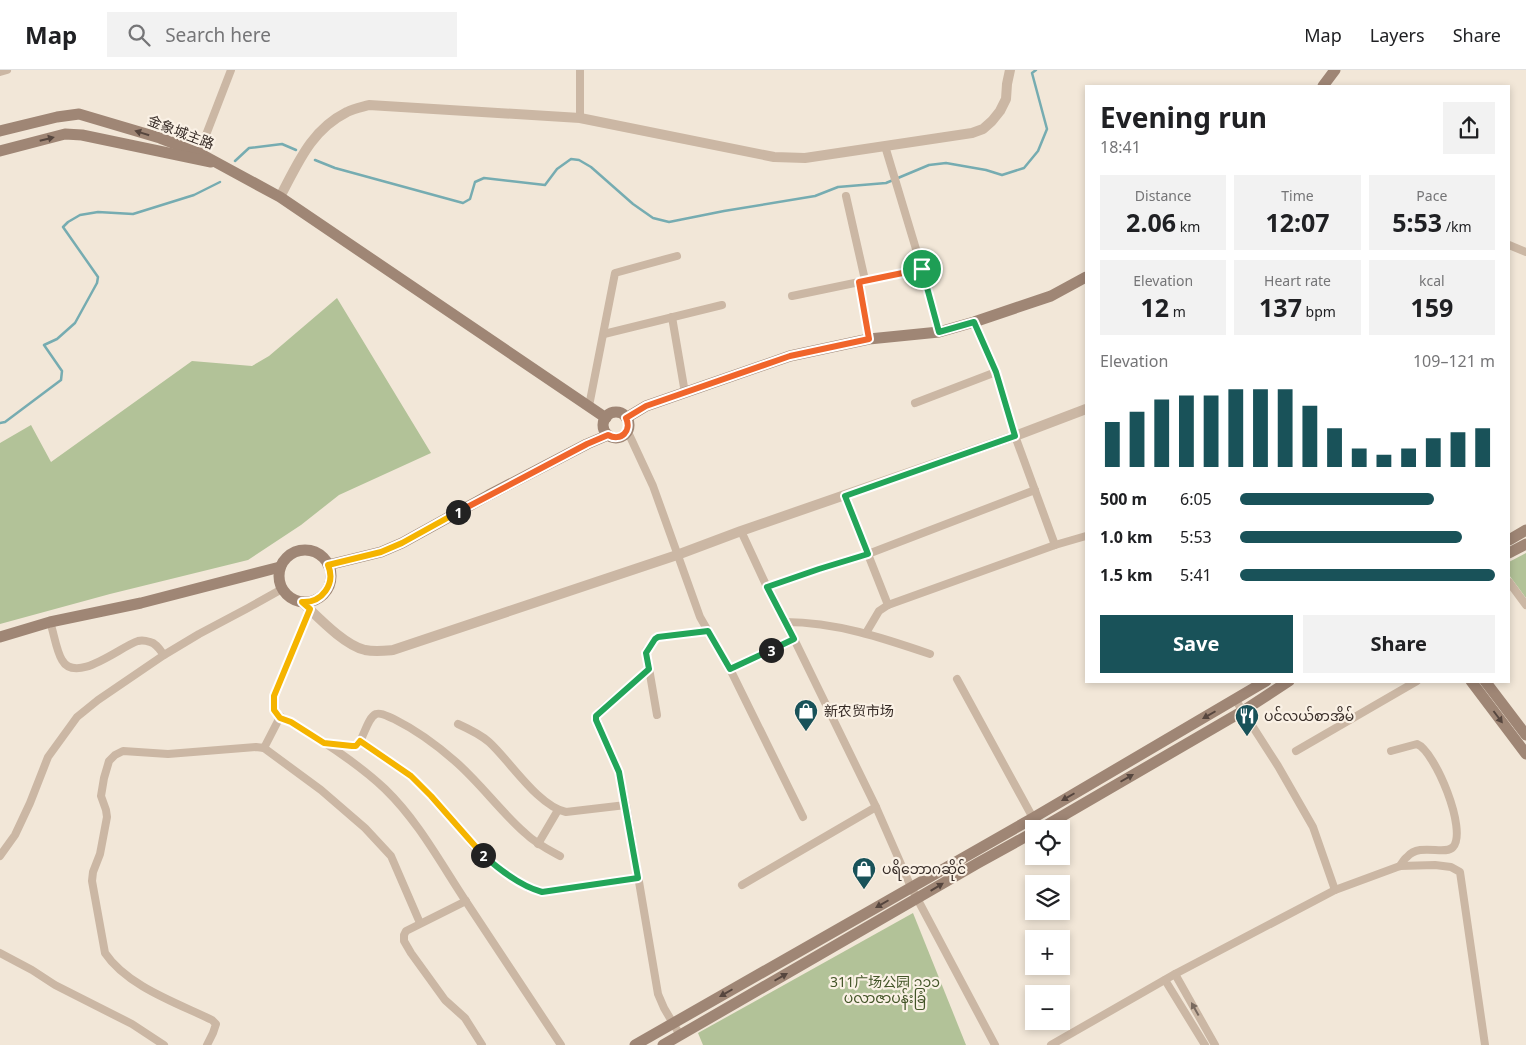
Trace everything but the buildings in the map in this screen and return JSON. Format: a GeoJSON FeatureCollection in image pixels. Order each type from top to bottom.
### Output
{"type":"FeatureCollection","features":[{"type":"Feature","properties":{"kind":"main road"},"geometry":{"type":"LineString","coordinates":[[1324,85],[1335,70]]}},
{"type":"Feature","properties":{"kind":"main road","name":"金象城主路"},"geometry":{"type":"LineString","coordinates":[[0,131],[57,117],[79,114],[160,138],[199,157]]}},
{"type":"Feature","properties":{"kind":"main road","name":"金象城主路"},"geometry":{"type":"LineString","coordinates":[[0,151],[65,134],[199,157],[220,163],[280,197],[606,418]]}},
{"type":"Feature","properties":{"kind":"main road"},"geometry":{"type":"LineString","coordinates":[[626,418],[646,406],[790,356],[869,339],[939,332],[1051,296],[1085,278]]}},
{"type":"Feature","properties":{"kind":"main road"},"geometry":{"type":"LineString","coordinates":[[614,413],[621,414],[626,418],[627,430],[620,437],[614,438],[608,435],[603,427],[606,418],[614,413]]}},
{"type":"Feature","properties":{"kind":"main road"},"geometry":{"type":"LineString","coordinates":[[328,565],[381,552],[402,543],[489,495],[608,435]]}},
{"type":"Feature","properties":{"kind":"main road"},"geometry":{"type":"LineString","coordinates":[[1510,539],[1526,530]]}},
{"type":"Feature","properties":{"kind":"main road"},"geometry":{"type":"LineString","coordinates":[[1510,552],[1526,544]]}},
{"type":"Feature","properties":{"kind":"main road"},"geometry":{"type":"LineString","coordinates":[[305,550],[316,552],[328,565],[331,579],[327,589],[324,594],[306,606],[289,597],[282,589],[278,578],[280,567],[289,554],[305,550]]}},
{"type":"Feature","properties":{"kind":"main road"},"geometry":{"type":"LineString","coordinates":[[0,637],[50,622],[141,603],[280,567]]}},
{"type":"Feature","properties":{"kind":"main road"},"geometry":{"type":"LineString","coordinates":[[635,1045],[1033,818],[1263,683]]}},
{"type":"Feature","properties":{"kind":"main road"},"geometry":{"type":"LineString","coordinates":[[1473,683],[1526,754]]}},
{"type":"Feature","properties":{"kind":"main road"},"geometry":{"type":"LineString","coordinates":[[1487,683],[1526,735]]}},
{"type":"Feature","properties":{"kind":"main road"},"geometry":{"type":"LineString","coordinates":[[1055,820],[1243,710],[1274,685]]}},
{"type":"Feature","properties":{"kind":"main road"},"geometry":{"type":"LineString","coordinates":[[1151,748],[1156,761]]}},
{"type":"Feature","properties":{"kind":"main road"},"geometry":{"type":"LineString","coordinates":[[1094,782],[1100,794]]}},
{"type":"Feature","properties":{"kind":"main road"},"geometry":{"type":"LineString","coordinates":[[663,1045],[1025,837]]}},
{"type":"Feature","properties":{"kind":"main road"},"geometry":{"type":"LineString","coordinates":[[972,852],[978,863]]}},
{"type":"Feature","properties":{"kind":"main road"},"geometry":{"type":"LineString","coordinates":[[814,942],[822,954]]}},
{"type":"Feature","properties":{"kind":"main road"},"geometry":{"type":"LineString","coordinates":[[744,983],[751,995]]}},
{"type":"Feature","properties":{"kind":"street"},"geometry":{"type":"LineString","coordinates":[[0,72],[7,70]]}},
{"type":"Feature","properties":{"kind":"street"},"geometry":{"type":"LineString","coordinates":[[199,157],[231,70]]}},
{"type":"Feature","properties":{"kind":"street"},"geometry":{"type":"LineString","coordinates":[[580,70],[580,118]]}},
{"type":"Feature","properties":{"kind":"street"},"geometry":{"type":"LineString","coordinates":[[280,197],[307,146],[320,130],[334,119],[349,111],[370,105],[580,118],[774,157],[805,158],[972,133],[983,129],[996,116],[1006,99],[1010,70]]}},
{"type":"Feature","properties":{"kind":"street"},"geometry":{"type":"LineString","coordinates":[[884,146],[922,269],[939,332]]}},
{"type":"Feature","properties":{"kind":"street"},"geometry":{"type":"LineString","coordinates":[[846,196],[862,281],[869,339]]}},
{"type":"Feature","properties":{"kind":"street"},"geometry":{"type":"LineString","coordinates":[[1510,245],[1526,252]]}},
{"type":"Feature","properties":{"kind":"street"},"geometry":{"type":"LineString","coordinates":[[589,406],[616,273],[676,256]]}},
{"type":"Feature","properties":{"kind":"street"},"geometry":{"type":"LineString","coordinates":[[792,296],[922,269]]}},
{"type":"Feature","properties":{"kind":"street"},"geometry":{"type":"LineString","coordinates":[[604,334],[722,305]]}},
{"type":"Feature","properties":{"kind":"street"},"geometry":{"type":"LineString","coordinates":[[672,317],[685,392]]}},
{"type":"Feature","properties":{"kind":"street"},"geometry":{"type":"LineString","coordinates":[[974,322],[996,372],[1015,436],[1055,544]]}},
{"type":"Feature","properties":{"kind":"street"},"geometry":{"type":"LineString","coordinates":[[915,403],[996,372]]}},
{"type":"Feature","properties":{"kind":"street"},"geometry":{"type":"LineString","coordinates":[[561,1045],[423,834],[396,800],[374,778],[324,743],[291,722],[280,718],[274,710],[274,696],[306,606],[351,645],[378,652],[393,650],[677,555],[1015,436],[1085,409]]}},
{"type":"Feature","properties":{"kind":"street"},"geometry":{"type":"LineString","coordinates":[[627,430],[653,486],[700,617],[730,669],[803,817]]}},
{"type":"Feature","properties":{"kind":"street"},"geometry":{"type":"LineString","coordinates":[[767,587],[868,554],[1035,490]]}},
{"type":"Feature","properties":{"kind":"street"},"geometry":{"type":"LineString","coordinates":[[845,496],[888,605]]}},
{"type":"Feature","properties":{"kind":"street"},"geometry":{"type":"LineString","coordinates":[[741,531],[876,807],[911,887],[995,1045]]}},
{"type":"Feature","properties":{"kind":"street"},"geometry":{"type":"LineString","coordinates":[[866,633],[879,611],[888,605],[1055,544],[1085,536]]}},
{"type":"Feature","properties":{"kind":"street"},"geometry":{"type":"LineString","coordinates":[[1510,583],[1526,605]]}},
{"type":"Feature","properties":{"kind":"street"},"geometry":{"type":"LineString","coordinates":[[0,856],[23,819],[42,776],[48,757],[77,717],[98,700],[164,655],[282,589]]}},
{"type":"Feature","properties":{"kind":"street"},"geometry":{"type":"LineString","coordinates":[[50,622],[62,660],[72,669],[83,668],[107,658],[138,641],[150,641],[164,655]]}},
{"type":"Feature","properties":{"kind":"street"},"geometry":{"type":"LineString","coordinates":[[785,622],[808,622],[866,633],[930,654]]}},
{"type":"Feature","properties":{"kind":"street"},"geometry":{"type":"LineString","coordinates":[[657,715],[646,653],[658,637],[708,631]]}},
{"type":"Feature","properties":{"kind":"street"},"geometry":{"type":"LineString","coordinates":[[730,669],[794,639]]}},
{"type":"Feature","properties":{"kind":"street"},"geometry":{"type":"LineString","coordinates":[[649,669],[596,716],[596,720],[619,772],[656,986],[664,1008],[680,1035]]}},
{"type":"Feature","properties":{"kind":"street"},"geometry":{"type":"LineString","coordinates":[[957,679],[1033,818]]}},
{"type":"Feature","properties":{"kind":"street"},"geometry":{"type":"LineString","coordinates":[[1296,751],[1414,683]]}},
{"type":"Feature","properties":{"kind":"street"},"geometry":{"type":"LineString","coordinates":[[1235,699],[1278,766],[1313,827],[1335,890]]}},
{"type":"Feature","properties":{"kind":"street"},"geometry":{"type":"LineString","coordinates":[[324,743],[356,746],[371,718],[378,714],[402,723],[456,762],[538,844],[560,856]]}},
{"type":"Feature","properties":{"kind":"street"},"geometry":{"type":"LineString","coordinates":[[264,748],[280,718]]}},
{"type":"Feature","properties":{"kind":"street"},"geometry":{"type":"LineString","coordinates":[[458,724],[472,730],[488,741],[537,794],[558,810],[566,812],[626,805]]}},
{"type":"Feature","properties":{"kind":"street"},"geometry":{"type":"LineString","coordinates":[[360,741],[411,776],[431,796],[481,854],[496,867],[528,888],[542,892],[638,878]]}},
{"type":"Feature","properties":{"kind":"street"},"geometry":{"type":"LineString","coordinates":[[1391,751],[1417,744],[1424,748],[1450,798],[1458,838],[1455,846],[1449,850],[1422,849],[1414,851],[1407,856],[1400,866]]}},
{"type":"Feature","properties":{"kind":"street"},"geometry":{"type":"LineString","coordinates":[[207,1045],[216,1024],[212,1020],[136,983],[111,962],[105,953],[92,882],[107,817],[102,796],[104,778],[109,761],[115,755],[123,751],[168,754],[264,748],[321,790],[365,828],[391,856],[420,923]]}},
{"type":"Feature","properties":{"kind":"street"},"geometry":{"type":"LineString","coordinates":[[742,885],[876,807]]}},
{"type":"Feature","properties":{"kind":"street"},"geometry":{"type":"LineString","coordinates":[[538,844],[558,810]]}},
{"type":"Feature","properties":{"kind":"street"},"geometry":{"type":"LineString","coordinates":[[1052,1045],[1165,980],[1335,890],[1400,866],[1435,865],[1451,867],[1460,872],[1485,1045]]}},
{"type":"Feature","properties":{"kind":"street"},"geometry":{"type":"LineString","coordinates":[[466,902],[406,931],[404,941],[445,1000],[465,1018],[482,1045]]}},
{"type":"Feature","properties":{"kind":"street"},"geometry":{"type":"LineString","coordinates":[[0,953],[55,985],[132,1024],[164,1045]]}},
{"type":"Feature","properties":{"kind":"street"},"geometry":{"type":"LineString","coordinates":[[1176,974],[1215,1045]]}},
{"type":"Feature","properties":{"kind":"street"},"geometry":{"type":"LineString","coordinates":[[1165,980],[1205,1045]]}},
{"type":"Feature","properties":{"kind":"green space"},"geometry":{"type":"Polygon","coordinates":[[[337,298],[431,453],[339,495],[301,525],[248,560],[110,594],[0,624],[0,443],[31,425],[51,462],[192,361],[252,366],[269,356],[337,298]]]}},
{"type":"Feature","properties":{"kind":"green space"},"geometry":{"type":"Polygon","coordinates":[[[1526,553],[1526,598],[1510,576],[1510,561],[1526,553]]]}},
{"type":"Feature","properties":{"kind":"green space","name":"311广场公园 ၃၁၁ ပလာဇာပန်းခြံ"},"geometry":{"type":"Polygon","coordinates":[[[913,913],[966,1045],[703,1045],[698,1033],[913,913]]]}},
{"type":"Feature","properties":{"kind":"waterway"},"geometry":{"type":"LineString","coordinates":[[315,160],[335,168],[463,203],[470,199],[475,182],[484,178],[545,185],[557,169],[571,159],[579,160],[591,167],[633,204],[653,218],[669,222],[815,196],[838,187],[886,183],[929,165],[946,163],[986,170],[1002,175],[1024,168],[1038,151],[1047,129],[1032,73],[1036,70]]}},
{"type":"Feature","properties":{"kind":"waterway"},"geometry":{"type":"LineString","coordinates":[[235,161],[249,148],[282,144],[296,150]]}},
{"type":"Feature","properties":{"kind":"waterway"},"geometry":{"type":"LineString","coordinates":[[0,423],[5,422],[61,380],[62,371],[44,345],[57,339],[75,323],[97,283],[98,277],[63,227],[80,215],[98,212],[133,214],[194,195],[220,182]]}},
{"type":"Feature","properties":{"kind":"place","name":"新农贸市场"},"geometry":{"type":"Point","coordinates":[806,732]}},
{"type":"Feature","properties":{"kind":"place","name":"ပင်လယ်စာအိမ်"},"geometry":{"type":"Point","coordinates":[1247,737]}},
{"type":"Feature","properties":{"kind":"place","name":"ပရိဘောဂဆိုင်"},"geometry":{"type":"Point","coordinates":[864,890]}},
{"type":"Feature","properties":{"kind":"route"},"geometry":{"type":"LineString","coordinates":[[922,269],[939,332],[974,322],[996,372],[1015,436],[845,496],[868,554],[767,587],[794,639],[730,669],[708,631],[668,634],[655,639],[646,651],[649,669],[596,716],[596,720],[619,772],[638,878],[542,892],[528,888],[496,867],[481,854],[460,828],[411,776],[360,741],[356,746],[324,743],[291,722],[280,718],[274,710],[274,696],[310,609],[302,602],[315,600],[324,594],[331,579],[328,565],[381,552],[402,543],[587,444],[608,435],[614,438],[620,437],[626,433],[628,427],[626,418],[646,406],[790,356],[869,339],[859,282],[922,269]]}}]}
